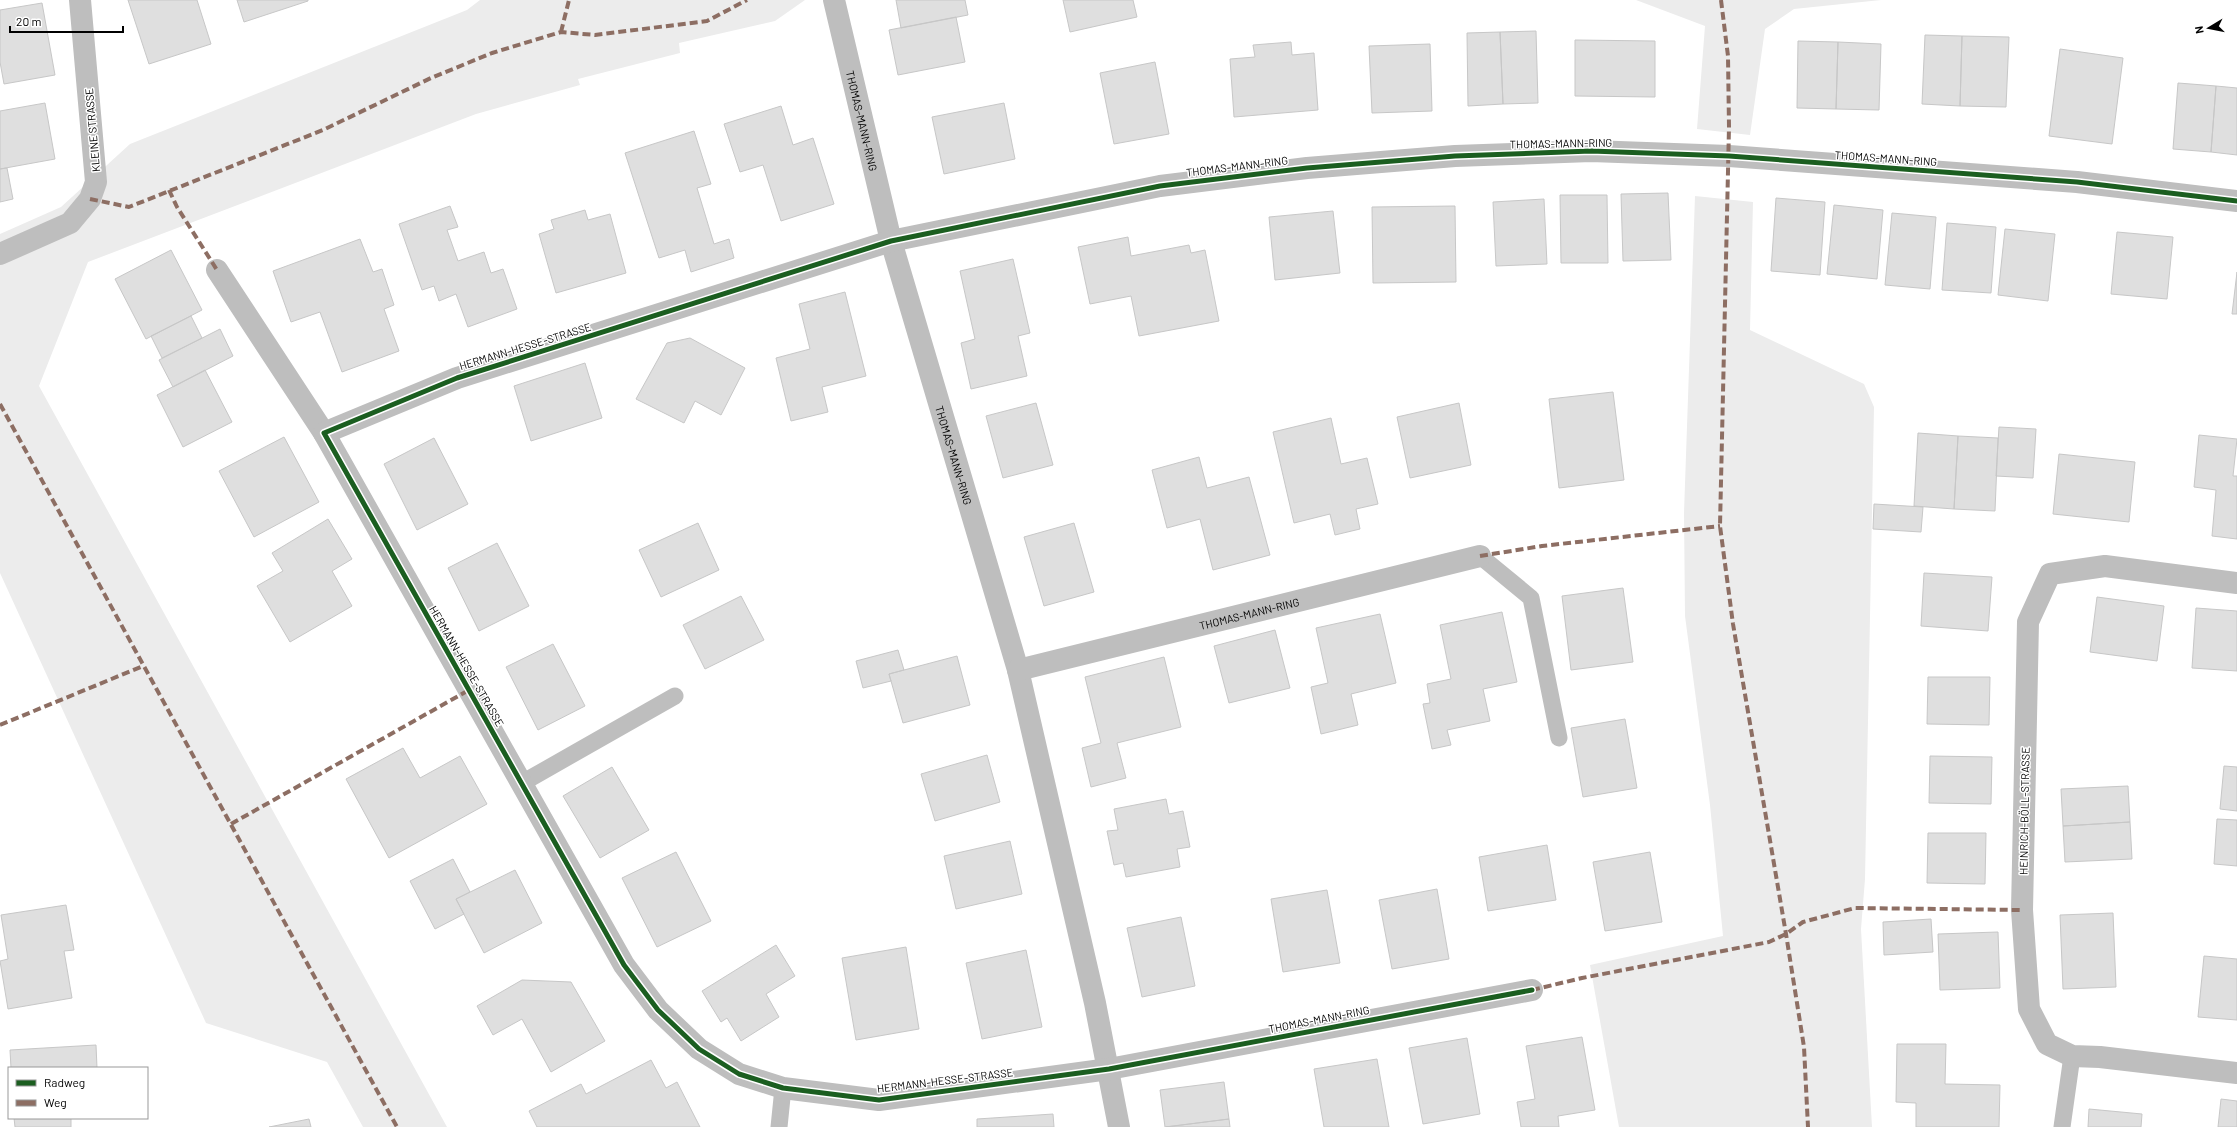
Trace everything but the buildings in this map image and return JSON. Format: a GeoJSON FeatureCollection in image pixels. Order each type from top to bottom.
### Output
{"type":"FeatureCollection","features":[{"type":"Feature","properties":{"kind":"street","name":"KLEINE STRASSE"},"geometry":{"type":"LineString","coordinates":[[0,254],[70,223],[90,199],[96,182],[95,148],[80,0]]}},
{"type":"Feature","properties":{"kind":"street","name":"THOMAS-MANN-RING"},"geometry":{"type":"LineString","coordinates":[[834,0],[891,241],[1018,670],[1109,1069],[1119,1127]]}},
{"type":"Feature","properties":{"kind":"street","name":"THOMAS-MANN-RING"},"geometry":{"type":"LineString","coordinates":[[891,241],[1176,184],[1307,168],[1455,156],[1591,151],[1729,156],[2077,182],[2237,201]]}},
{"type":"Feature","properties":{"kind":"street","name":"HERMANN-HESSE-STRASSE"},"geometry":{"type":"LineString","coordinates":[[324,433],[458,378],[891,241]]}},
{"type":"Feature","properties":{"kind":"street","name":"HERMANN-HESSE-STRASSE"},"geometry":{"type":"LineString","coordinates":[[217,270],[324,433],[624,965],[658,1010],[699,1049],[740,1074],[783,1088],[879,1100],[1109,1069]]}},
{"type":"Feature","properties":{"kind":"street","name":"THOMAS-MANN-RING"},"geometry":{"type":"LineString","coordinates":[[1018,670],[1480,556]]}},
{"type":"Feature","properties":{"kind":"street","name":"HEINRICH-BÖLL-STRASSE"},"geometry":{"type":"LineString","coordinates":[[2237,583],[2105,566],[2050,574],[2028,622],[2022,910],[2029,1009],[2047,1044],[2072,1056],[2100,1057],[2237,1073]]}},
{"type":"Feature","properties":{"kind":"street","name":"THOMAS-MANN-RING"},"geometry":{"type":"LineString","coordinates":[[1109,1069],[1532,990]]}},
{"type":"Feature","properties":{"kind":"lane"},"geometry":{"type":"LineString","coordinates":[[1480,556],[1530,598],[1559,738]]}},
{"type":"Feature","properties":{"kind":"lane"},"geometry":{"type":"LineString","coordinates":[[522,783],[675,696]]}},
{"type":"Feature","properties":{"kind":"lane"},"geometry":{"type":"LineString","coordinates":[[2062,1127],[2072,1056]]}},
{"type":"Feature","properties":{"kind":"lane"},"geometry":{"type":"LineString","coordinates":[[779,1127],[783,1088]]}},
{"type":"Feature","properties":{"kind":"shaded area"},"geometry":{"type":"Polygon","coordinates":[[[480,0],[805,0],[775,21],[679,43],[680,53],[578,79],[580,85],[476,114],[88,262],[39,386],[447,1127],[363,1127],[327,1062],[206,1023],[0,573],[0,234],[61,207],[130,144],[467,10],[480,0]]]}},
{"type":"Feature","properties":{"kind":"shaded area"},"geometry":{"type":"Polygon","coordinates":[[[1636,0],[1881,0],[1794,9],[1765,29],[1750,135],[1697,129],[1705,26],[1636,0]]]}},
{"type":"Feature","properties":{"kind":"shaded area"},"geometry":{"type":"Polygon","coordinates":[[[1695,196],[1753,202],[1750,330],[1864,384],[1874,407],[1865,879],[1861,929],[1872,1127],[1619,1127],[1590,965],[1723,936],[1710,805],[1685,616],[1684,513],[1695,196]]]}},
{"type":"Feature","properties":{"kind":"marked path"},"geometry":{"type":"LineString","coordinates":[[561,32],[569,0]]}},
{"type":"Feature","properties":{"kind":"marked path"},"geometry":{"type":"LineString","coordinates":[[90,199],[129,207],[323,130],[431,78],[492,53],[561,32],[595,35],[707,21],[747,0]]}},
{"type":"Feature","properties":{"kind":"marked path"},"geometry":{"type":"LineString","coordinates":[[1721,0],[1728,56],[1729,127],[1720,526],[1733,624],[1804,1047],[1808,1127]]}},
{"type":"Feature","properties":{"kind":"marked path"},"geometry":{"type":"LineString","coordinates":[[169,190],[177,207],[217,270]]}},
{"type":"Feature","properties":{"kind":"marked path"},"geometry":{"type":"LineString","coordinates":[[0,404],[397,1127]]}},
{"type":"Feature","properties":{"kind":"marked path"},"geometry":{"type":"LineString","coordinates":[[1480,556],[1542,546],[1720,526]]}},
{"type":"Feature","properties":{"kind":"marked path"},"geometry":{"type":"LineString","coordinates":[[0,725],[143,666]]}},
{"type":"Feature","properties":{"kind":"marked path"},"geometry":{"type":"LineString","coordinates":[[231,824],[469,690]]}},
{"type":"Feature","properties":{"kind":"marked path"},"geometry":{"type":"LineString","coordinates":[[1532,990],[1582,978],[1769,942],[1786,934],[1803,922],[1855,908],[2022,910]]}},
{"type":"Feature","properties":{"kind":"cycle path"},"geometry":{"type":"LineString","coordinates":[[1532,990],[1109,1069],[879,1100],[783,1088],[739,1074],[699,1049],[658,1010],[624,965],[324,433],[457,378],[891,241],[1160,186],[1307,168],[1455,156],[1591,151],[1729,156],[2077,182],[2237,201]]}}]}
